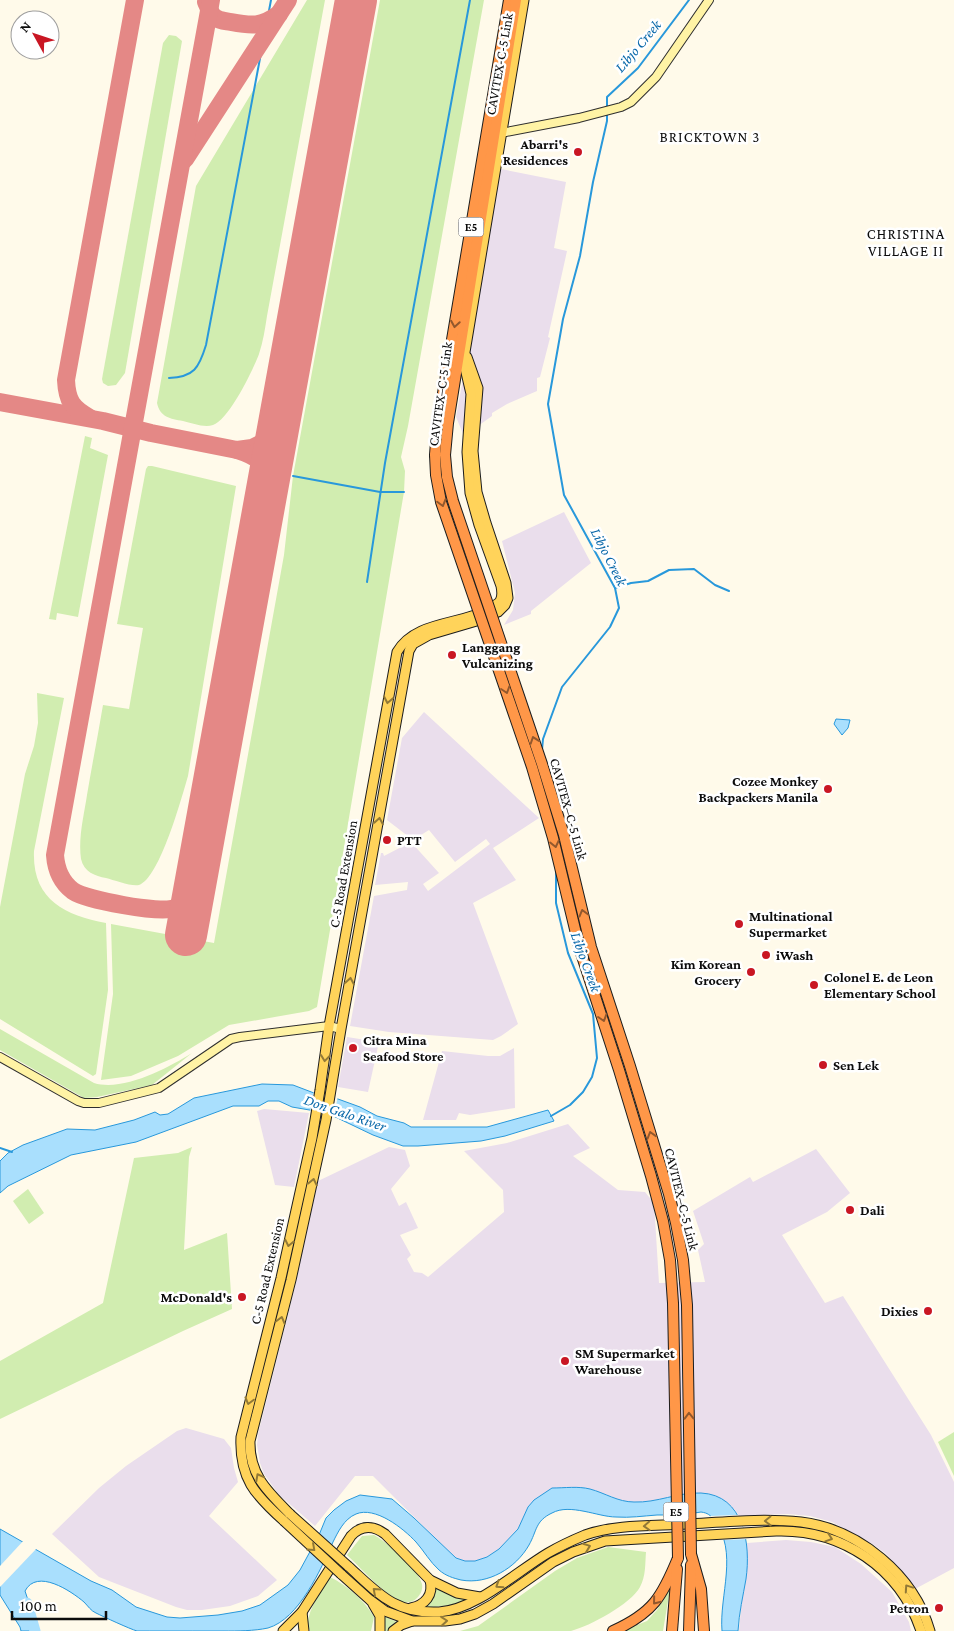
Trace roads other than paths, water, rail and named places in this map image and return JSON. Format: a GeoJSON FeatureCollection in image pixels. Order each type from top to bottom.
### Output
{"type":"FeatureCollection","features":[{"type":"Feature","properties":{"kind":"highway","name":"CAVITEX–C-5 Link"},"geometry":{"type":"LineString","coordinates":[[509,0],[439,419],[440,455],[437,483],[441,502],[476,602],[553,838],[580,950],[651,1176],[670,1260],[673,1303],[678,1558],[672,1631]]}},
{"type":"Feature","properties":{"kind":"highway","name":"CAVITEX–C-5 Link"},"geometry":{"type":"LineString","coordinates":[[516,0],[448,423],[440,455],[452,501],[542,764],[564,835],[591,947],[633,1075],[676,1223],[683,1260],[687,1304],[691,1554],[690,1631]]}},
{"type":"Feature","properties":{"kind":"highway"},"geometry":{"type":"LineString","coordinates":[[691,1554],[701,1588],[704,1631]]}},
{"type":"Feature","properties":{"kind":"highway"},"geometry":{"type":"LineString","coordinates":[[613,1631],[635,1620],[652,1606],[664,1590],[678,1558]]}},
{"type":"Feature","properties":{"kind":"main road","name":"CAVITEX-C-5 Link"},"geometry":{"type":"LineString","coordinates":[[501,133],[524,0]]}},
{"type":"Feature","properties":{"kind":"main road","name":"C-5 Road Extension"},"geometry":{"type":"LineString","coordinates":[[501,133],[465,352],[465,368],[471,394],[467,452],[470,493],[479,525],[501,586],[502,595],[498,603],[483,612],[437,625],[417,634],[404,643],[397,652],[329,1026],[316,1117],[281,1278],[242,1428],[240,1451],[245,1474],[250,1485],[264,1503],[370,1600],[385,1611],[412,1621],[460,1620],[475,1614],[493,1604],[553,1562],[573,1552],[605,1541],[789,1530],[814,1533],[846,1544],[868,1559],[891,1580],[907,1602],[920,1631]]}},
{"type":"Feature","properties":{"kind":"main road","name":"C-5 Road Extension"},"geometry":{"type":"LineString","coordinates":[[465,352],[478,388],[474,451],[478,492],[505,580],[508,598],[503,608],[495,613],[480,620],[429,635],[410,648],[341,1029],[332,1093],[291,1280],[252,1430],[250,1451],[255,1469],[265,1488],[290,1514],[382,1597],[393,1604],[408,1609],[434,1612],[454,1610],[480,1597],[548,1553],[588,1534],[603,1530],[713,1523],[802,1522],[831,1529],[848,1536],[873,1552],[895,1570],[917,1602],[930,1631]]}},
{"type":"Feature","properties":{"kind":"main road"},"geometry":{"type":"LineString","coordinates":[[281,1278],[291,1280]]}},
{"type":"Feature","properties":{"kind":"main road"},"geometry":{"type":"LineString","coordinates":[[284,1631],[302,1612],[351,1536],[364,1528],[372,1528],[382,1532],[430,1580],[457,1593],[480,1597]]}},
{"type":"Feature","properties":{"kind":"main road"},"geometry":{"type":"LineString","coordinates":[[408,1609],[417,1607],[427,1600],[432,1587],[430,1580]]}},
{"type":"Feature","properties":{"kind":"main road"},"geometry":{"type":"LineString","coordinates":[[370,1600],[379,1612],[380,1631]]}},
{"type":"Feature","properties":{"kind":"main road"},"geometry":{"type":"LineString","coordinates":[[302,1612],[304,1631]]}},
{"type":"Feature","properties":{"kind":"main road"},"geometry":{"type":"LineString","coordinates":[[393,1631],[401,1625],[412,1621]]}},
{"type":"Feature","properties":{"kind":"street"},"geometry":{"type":"LineString","coordinates":[[501,133],[596,114],[631,102],[656,77],[709,0]]}},
{"type":"Feature","properties":{"kind":"street"},"geometry":{"type":"LineString","coordinates":[[0,1057],[78,1101],[99,1104],[159,1088],[231,1040],[240,1037],[329,1026],[341,1029]]}},
{"type":"Feature","properties":{"kind":"water"},"geometry":{"type":"Polygon","coordinates":[[[836,719],[850,720],[848,728],[842,735],[834,724],[836,719]]]}},
{"type":"Feature","properties":{"kind":"water"},"geometry":{"type":"Polygon","coordinates":[[[262,1084],[293,1085],[338,1099],[377,1116],[404,1123],[411,1127],[487,1127],[548,1110],[554,1121],[505,1136],[481,1141],[403,1146],[373,1135],[327,1113],[292,1107],[279,1101],[268,1101],[259,1106],[233,1106],[136,1142],[71,1155],[8,1186],[0,1193],[0,1161],[8,1153],[23,1145],[67,1129],[95,1130],[134,1120],[155,1112],[160,1115],[168,1114],[194,1098],[262,1084]]]}},
{"type":"Feature","properties":{"kind":"water"},"geometry":{"type":"Polygon","coordinates":[[[552,1488],[585,1488],[628,1502],[643,1502],[684,1494],[701,1493],[715,1496],[727,1502],[742,1524],[747,1551],[746,1579],[738,1631],[722,1631],[727,1560],[725,1546],[721,1532],[714,1520],[709,1515],[701,1512],[621,1517],[567,1509],[559,1510],[542,1519],[529,1545],[509,1568],[491,1577],[471,1581],[461,1580],[442,1572],[410,1536],[388,1520],[372,1513],[356,1514],[348,1519],[339,1530],[308,1592],[290,1615],[268,1628],[257,1630],[137,1631],[94,1612],[78,1597],[63,1588],[46,1581],[37,1581],[30,1584],[25,1591],[31,1609],[34,1631],[21,1631],[0,1595],[0,1529],[91,1581],[112,1590],[136,1607],[167,1617],[180,1618],[218,1615],[242,1611],[260,1605],[288,1585],[300,1570],[326,1518],[346,1501],[360,1495],[392,1499],[456,1558],[465,1561],[475,1561],[487,1557],[499,1549],[518,1529],[528,1507],[534,1500],[552,1488]]]}},
{"type":"Feature","properties":{"kind":"waterway"},"geometry":{"type":"LineString","coordinates":[[169,378],[184,376],[194,370],[201,360],[206,345],[271,0]]}},
{"type":"Feature","properties":{"kind":"waterway"},"geometry":{"type":"LineString","coordinates":[[367,582],[385,463],[470,0]]}},
{"type":"Feature","properties":{"kind":"waterway","name":"Libjo Creek"},"geometry":{"type":"LineString","coordinates":[[607,107],[607,97],[638,68],[689,0]]}},
{"type":"Feature","properties":{"kind":"waterway","name":"Libjo Creek"},"geometry":{"type":"LineString","coordinates":[[542,750],[543,739],[562,687],[610,627],[619,608],[615,588],[564,495],[548,404],[563,319],[580,256],[593,182],[607,121],[607,112]]}},
{"type":"Feature","properties":{"kind":"waterway"},"geometry":{"type":"LineString","coordinates":[[293,476],[380,492],[404,492]]}},
{"type":"Feature","properties":{"kind":"waterway"},"geometry":{"type":"LineString","coordinates":[[615,588],[631,583],[648,581],[669,570],[694,569],[715,585],[729,591]]}},
{"type":"Feature","properties":{"kind":"waterway","name":"Libjo Creek"},"geometry":{"type":"LineString","coordinates":[[545,789],[547,799]]}},
{"type":"Feature","properties":{"kind":"waterway","name":"Libjo Creek"},"geometry":{"type":"LineString","coordinates":[[551,1116],[570,1105],[583,1092],[592,1077],[597,1058],[593,1014],[568,953],[556,903],[556,868]]}},
{"type":"Feature","properties":{"kind":"waterway","name":"Don Galo River"},"geometry":{"type":"LineString","coordinates":[[0,1148],[12,1152]]}},
{"type":"Feature","properties":{"kind":"waterway"},"geometry":{"type":"LineString","coordinates":[[27,1603],[35,1631]]}},
{"type":"Feature","properties":{"kind":"place","name":"Abarri's Residences"},"geometry":{"type":"Point","coordinates":[578,152]}},
{"type":"Feature","properties":{"kind":"place","name":"Langgang Vulcanizing"},"geometry":{"type":"Point","coordinates":[452,655]}},
{"type":"Feature","properties":{"kind":"place","name":"Cozee Monkey Backpackers Manila"},"geometry":{"type":"Point","coordinates":[828,789]}},
{"type":"Feature","properties":{"kind":"place","name":"PTT"},"geometry":{"type":"Point","coordinates":[387,840]}},
{"type":"Feature","properties":{"kind":"place","name":"Multinational Supermarket"},"geometry":{"type":"Point","coordinates":[739,924]}},
{"type":"Feature","properties":{"kind":"place","name":"iWash"},"geometry":{"type":"Point","coordinates":[766,955]}},
{"type":"Feature","properties":{"kind":"place","name":"Kim Korean Grocery"},"geometry":{"type":"Point","coordinates":[751,972]}},
{"type":"Feature","properties":{"kind":"place","name":"Colonel E. de Leon Elementary School"},"geometry":{"type":"Point","coordinates":[814,985]}},
{"type":"Feature","properties":{"kind":"place","name":"Citra Mina Seafood Store"},"geometry":{"type":"Point","coordinates":[353,1048]}},
{"type":"Feature","properties":{"kind":"place","name":"Sen Lek"},"geometry":{"type":"Point","coordinates":[823,1065]}},
{"type":"Feature","properties":{"kind":"place","name":"Dali"},"geometry":{"type":"Point","coordinates":[850,1210]}},
{"type":"Feature","properties":{"kind":"place","name":"McDonald's"},"geometry":{"type":"Point","coordinates":[242,1297]}},
{"type":"Feature","properties":{"kind":"place","name":"Dixies"},"geometry":{"type":"Point","coordinates":[928,1311]}},
{"type":"Feature","properties":{"kind":"place","name":"SM Supermarket Warehouse"},"geometry":{"type":"Point","coordinates":[565,1361]}},
{"type":"Feature","properties":{"kind":"place","name":"Petron"},"geometry":{"type":"Point","coordinates":[939,1608]}},
{"type":"Feature","properties":{"kind":"district","name":"BRICKTOWN 3"},"geometry":{"type":"Point","coordinates":[710,137]}},
{"type":"Feature","properties":{"kind":"district","name":"CHRISTINA VILLAGE II"},"geometry":{"type":"Point","coordinates":[906,242]}}]}
